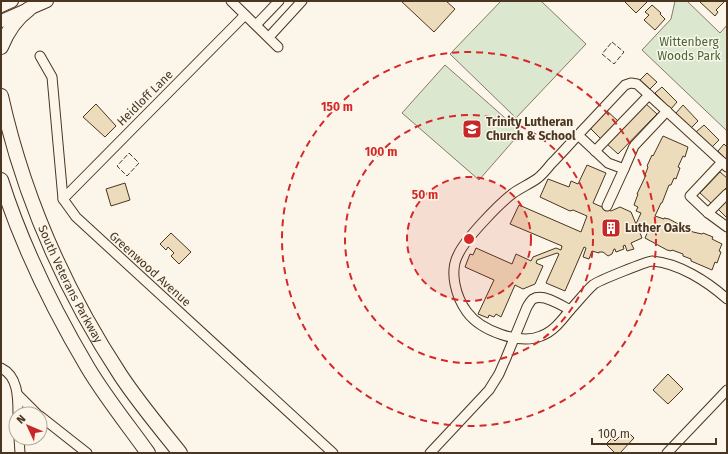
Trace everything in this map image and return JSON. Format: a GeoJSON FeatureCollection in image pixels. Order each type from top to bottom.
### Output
{"type":"FeatureCollection","features":[{"type":"Feature","properties":{"kind":"highway"},"geometry":{"type":"LineString","coordinates":[[1,47],[12,25],[21,14],[29,9]]}},
{"type":"Feature","properties":{"kind":"highway","name":"South Veterans Parkway"},"geometry":{"type":"LineString","coordinates":[[1,96],[8,127],[24,178],[48,241],[66,280],[99,341],[121,377],[180,453]]}},
{"type":"Feature","properties":{"kind":"highway","name":"South Veterans Parkway"},"geometry":{"type":"LineString","coordinates":[[1,180],[14,218],[40,278],[65,327],[104,392],[148,453]]}},
{"type":"Feature","properties":{"kind":"main road"},"geometry":{"type":"LineString","coordinates":[[1,6],[12,1]]}},
{"type":"Feature","properties":{"kind":"main road"},"geometry":{"type":"LineString","coordinates":[[1,21],[47,1]]}},
{"type":"Feature","properties":{"kind":"street"},"geometry":{"type":"LineString","coordinates":[[231,1],[278,46]]}},
{"type":"Feature","properties":{"kind":"street"},"geometry":{"type":"LineString","coordinates":[[256,25],[279,1]]}},
{"type":"Feature","properties":{"kind":"street"},"geometry":{"type":"LineString","coordinates":[[269,37],[302,1]]}},
{"type":"Feature","properties":{"kind":"street","name":"Heidloff Lane"},"geometry":{"type":"LineString","coordinates":[[63,199],[245,15]]}},
{"type":"Feature","properties":{"kind":"street"},"geometry":{"type":"LineString","coordinates":[[40,56],[52,78],[63,199]]}},
{"type":"Feature","properties":{"kind":"street"},"geometry":{"type":"LineString","coordinates":[[727,227],[708,213],[690,196],[724,164],[637,84],[631,83],[625,85],[539,177],[512,194],[488,217],[471,236],[458,254],[454,266],[454,277],[459,298],[468,313],[480,324],[514,338],[530,339],[551,331],[594,284],[651,261],[672,266],[690,273],[707,282],[727,299]]}},
{"type":"Feature","properties":{"kind":"street"},"geometry":{"type":"LineString","coordinates":[[595,151],[649,95]]}},
{"type":"Feature","properties":{"kind":"street"},"geometry":{"type":"LineString","coordinates":[[608,206],[634,146],[666,112]]}},
{"type":"Feature","properties":{"kind":"street"},"geometry":{"type":"LineString","coordinates":[[578,135],[608,163],[624,169]]}},
{"type":"Feature","properties":{"kind":"street"},"geometry":{"type":"LineString","coordinates":[[708,213],[727,194]]}},
{"type":"Feature","properties":{"kind":"street","name":"Greenwood Avenue"},"geometry":{"type":"LineString","coordinates":[[63,199],[76,217],[333,453]]}},
{"type":"Feature","properties":{"kind":"street"},"geometry":{"type":"LineString","coordinates":[[430,453],[489,390],[499,374],[527,307],[532,299],[540,297],[570,310]]}},
{"type":"Feature","properties":{"kind":"street"},"geometry":{"type":"LineString","coordinates":[[1,368],[12,376],[18,395],[18,406]]}},
{"type":"Feature","properties":{"kind":"street"},"geometry":{"type":"LineString","coordinates":[[667,453],[727,390]]}},
{"type":"Feature","properties":{"kind":"street"},"geometry":{"type":"LineString","coordinates":[[18,395],[29,406]]}},
{"type":"Feature","properties":{"kind":"street"},"geometry":{"type":"LineString","coordinates":[[48,422],[87,453]]}},
{"type":"Feature","properties":{"kind":"green space"},"geometry":{"type":"Polygon","coordinates":[[[501,1],[541,1],[586,44],[516,118],[450,54],[501,1]]]}},
{"type":"Feature","properties":{"kind":"green space","name":"Wittenberg Woods Park"},"geometry":{"type":"Polygon","coordinates":[[[675,1],[687,1],[720,33],[727,25],[727,131],[642,50],[671,19],[675,1]]]}},
{"type":"Feature","properties":{"kind":"green space"},"geometry":{"type":"Polygon","coordinates":[[[445,65],[521,132],[479,180],[402,113],[445,65]]]}},
{"type":"Feature","properties":{"kind":"building"},"geometry":{"type":"Polygon","coordinates":[[[401,1],[446,1],[455,9],[434,32],[401,1]]]}},
{"type":"Feature","properties":{"kind":"building"},"geometry":{"type":"Polygon","coordinates":[[[725,1],[716,10],[718,12],[715,16],[700,2],[725,1]]]}},
{"type":"Feature","properties":{"kind":"building"},"geometry":{"type":"Polygon","coordinates":[[[625,2],[647,2],[636,13],[625,2]]]}},
{"type":"Feature","properties":{"kind":"building"},"geometry":{"type":"Polygon","coordinates":[[[652,5],[665,19],[655,30],[644,20],[649,15],[645,12],[652,5]]]}},
{"type":"Feature","properties":{"kind":"building"},"geometry":{"type":"Polygon","coordinates":[[[647,73],[657,82],[650,89],[640,80],[647,73]]]}},
{"type":"Feature","properties":{"kind":"building"},"geometry":{"type":"Polygon","coordinates":[[[662,87],[677,102],[671,109],[655,93],[662,87]]]}},
{"type":"Feature","properties":{"kind":"building"},"geometry":{"type":"Polygon","coordinates":[[[645,103],[657,114],[618,154],[607,144],[645,103]]]}},
{"type":"Feature","properties":{"kind":"building"},"geometry":{"type":"Polygon","coordinates":[[[96,104],[116,126],[105,137],[83,117],[96,104]]]}},
{"type":"Feature","properties":{"kind":"building"},"geometry":{"type":"Polygon","coordinates":[[[683,105],[698,121],[691,128],[676,113],[683,105]]]}},
{"type":"Feature","properties":{"kind":"building"},"geometry":{"type":"Polygon","coordinates":[[[606,110],[618,121],[601,139],[590,128],[606,110]]]}},
{"type":"Feature","properties":{"kind":"building"},"geometry":{"type":"Polygon","coordinates":[[[704,125],[719,140],[712,147],[696,132],[704,125]]]}},
{"type":"Feature","properties":{"kind":"building","name":"Luther Oaks"},"geometry":{"type":"Polygon","coordinates":[[[663,136],[688,147],[685,157],[683,156],[678,167],[680,168],[676,179],[674,178],[671,185],[669,185],[655,216],[669,219],[693,232],[703,233],[713,237],[712,239],[722,244],[717,263],[715,262],[712,270],[691,261],[691,259],[683,256],[683,254],[672,250],[667,250],[645,238],[649,229],[643,226],[638,228],[642,238],[631,243],[634,249],[627,251],[625,245],[623,246],[624,249],[616,252],[614,249],[612,254],[608,256],[603,252],[599,253],[592,251],[589,259],[583,257],[586,248],[584,247],[565,291],[546,283],[559,254],[557,253],[537,260],[536,263],[543,266],[535,284],[523,289],[515,285],[501,317],[496,314],[494,317],[489,315],[488,318],[478,314],[494,280],[465,267],[470,254],[473,255],[476,248],[512,264],[516,254],[531,261],[533,257],[556,248],[561,250],[562,246],[510,224],[519,205],[581,232],[587,216],[573,210],[570,211],[540,197],[548,179],[569,187],[571,181],[578,184],[587,165],[606,173],[593,203],[611,211],[620,207],[631,212],[636,224],[641,213],[636,211],[638,207],[634,205],[637,194],[646,175],[647,166],[663,136]]]}},
{"type":"Feature","properties":{"kind":"building"},"geometry":{"type":"Polygon","coordinates":[[[724,144],[727,147],[727,160],[718,151],[724,144]]]}},
{"type":"Feature","properties":{"kind":"building"},"geometry":{"type":"Polygon","coordinates":[[[720,172],[727,178],[727,187],[711,203],[700,193],[720,172]]]}},
{"type":"Feature","properties":{"kind":"building"},"geometry":{"type":"Polygon","coordinates":[[[125,183],[130,200],[111,206],[106,189],[125,183]]]}},
{"type":"Feature","properties":{"kind":"building"},"geometry":{"type":"Polygon","coordinates":[[[727,199],[727,218],[718,209],[727,199]]]}},
{"type":"Feature","properties":{"kind":"building"},"geometry":{"type":"Polygon","coordinates":[[[171,233],[191,252],[179,264],[171,256],[174,253],[168,247],[166,250],[160,244],[171,233]]]}},
{"type":"Feature","properties":{"kind":"building"},"geometry":{"type":"Polygon","coordinates":[[[668,374],[683,389],[668,404],[653,390],[668,374]]]}},
{"type":"Feature","properties":{"kind":"building"},"geometry":{"type":"Polygon","coordinates":[[[626,430],[634,438],[620,453],[615,453],[606,444],[612,438],[615,441],[626,430]]]}},
{"type":"Feature","properties":{"kind":"fence"},"geometry":{"type":"LineString","coordinates":[[612,42],[624,52],[614,64],[602,54],[612,42]]}},
{"type":"Feature","properties":{"kind":"fence"},"geometry":{"type":"LineString","coordinates":[[129,153],[139,163],[127,176],[117,166],[129,153]]}},
{"type":"Feature","properties":{"kind":"place","name":"Trinity Lutheran Church & School"},"geometry":{"type":"Point","coordinates":[472,129]}},
{"type":"Feature","properties":{"kind":"place","name":"Luther Oaks"},"geometry":{"type":"Point","coordinates":[611,228]}}]}
